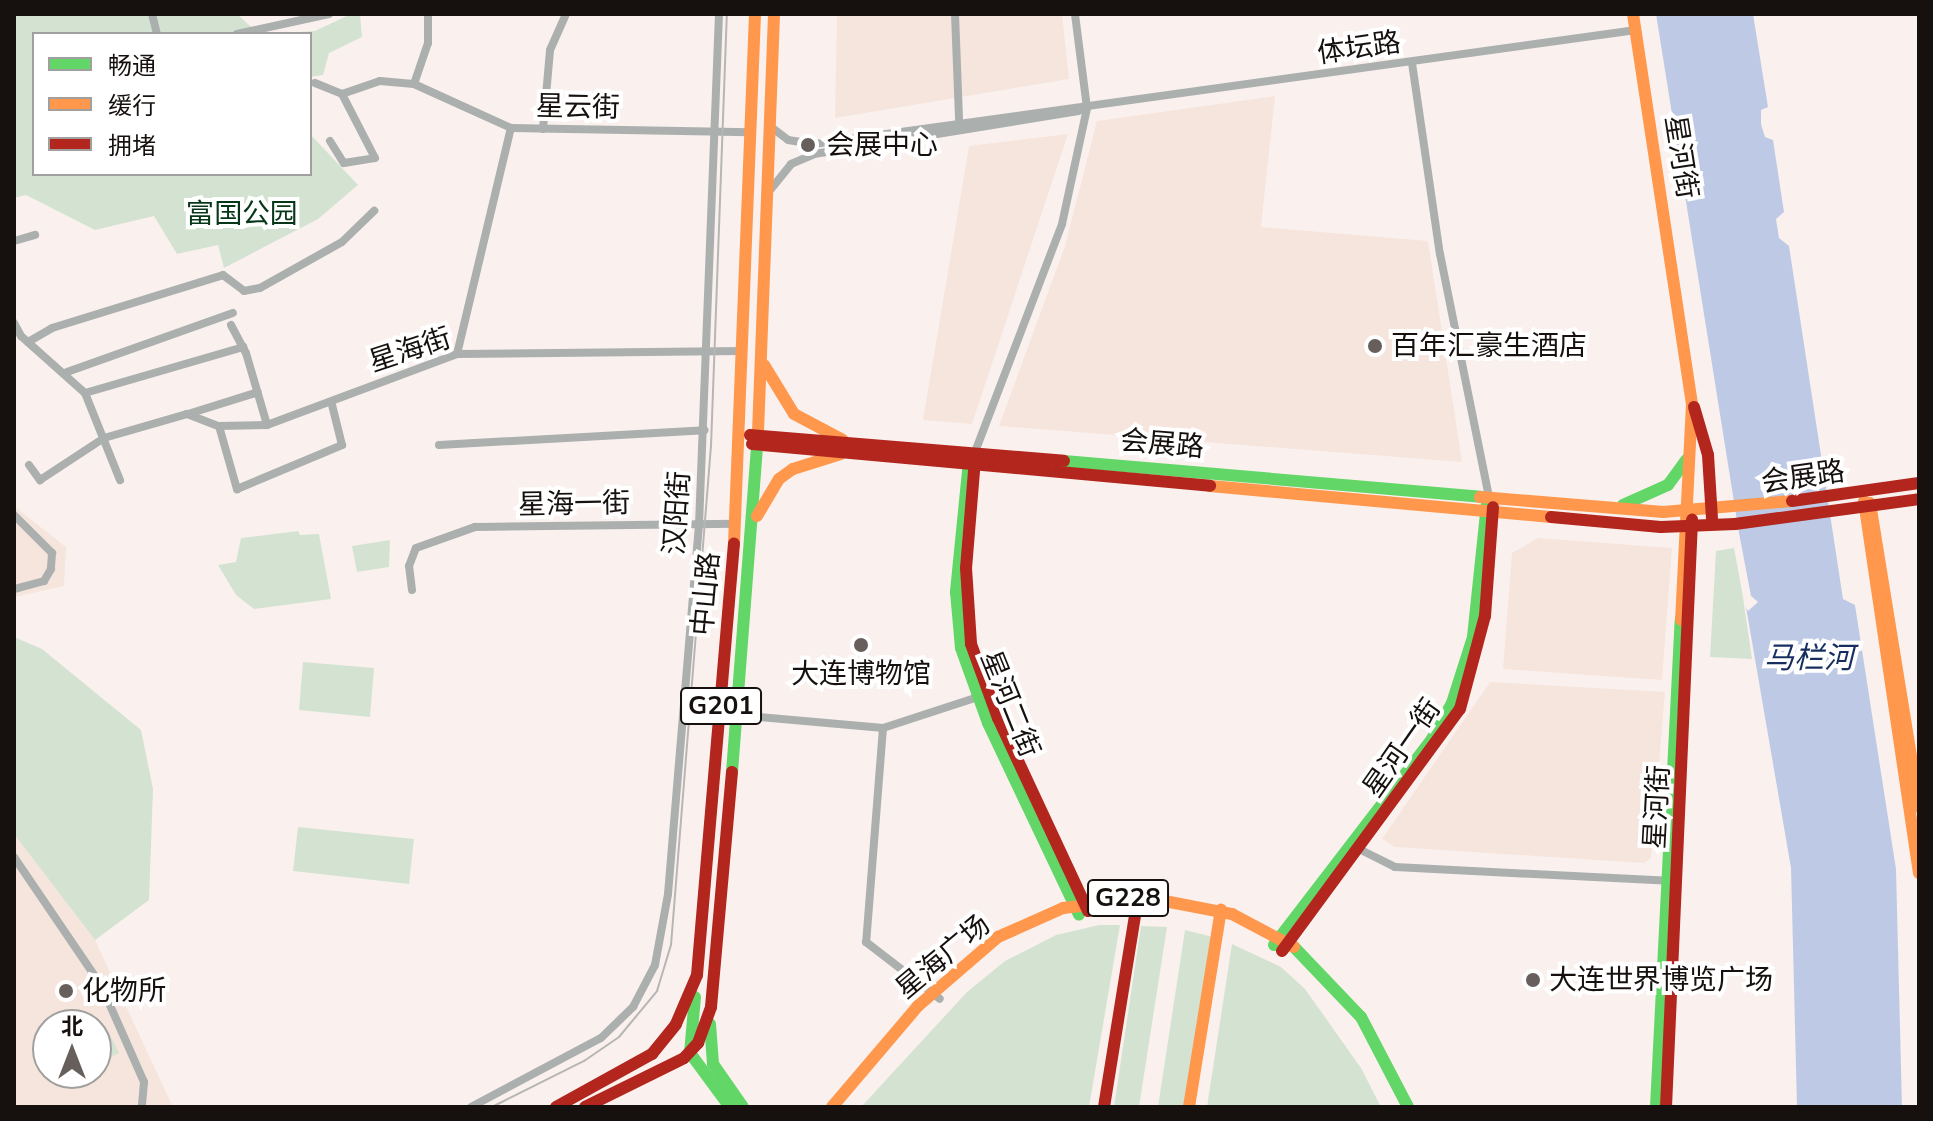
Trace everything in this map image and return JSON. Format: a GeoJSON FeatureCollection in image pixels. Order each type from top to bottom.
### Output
{"type":"FeatureCollection","features":[{"type":"Feature","properties":{"kind":"main road","name":"中山路"},"geometry":{"type":"LineString","coordinates":[[556,1107],[652,1054],[681,1016],[697,975],[736,524],[755,14]]}},
{"type":"Feature","properties":{"kind":"main road","name":"中山路"},"geometry":{"type":"LineString","coordinates":[[690,1053],[711,1007],[754,525],[774,14]]}},
{"type":"Feature","properties":{"kind":"main road","name":"星河街"},"geometry":{"type":"LineString","coordinates":[[1633,14],[1692,404],[1708,455],[1712,525]]}},
{"type":"Feature","properties":{"kind":"main road"},"geometry":{"type":"LineString","coordinates":[[761,348],[782,402],[806,425],[842,447]]}},
{"type":"Feature","properties":{"kind":"main road","name":"星河街"},"geometry":{"type":"LineString","coordinates":[[1687,512],[1692,404]]}},
{"type":"Feature","properties":{"kind":"main road","name":"会展路"},"geometry":{"type":"LineString","coordinates":[[739,437],[842,447],[971,465],[1490,512],[1691,526],[1735,524],[1867,507],[1865,493],[1734,510],[1687,512],[975,452],[842,447]]}},
{"type":"Feature","properties":{"kind":"main road"},"geometry":{"type":"LineString","coordinates":[[754,525],[779,479],[842,447]]}},
{"type":"Feature","properties":{"kind":"main road","name":"星河二街"},"geometry":{"type":"LineString","coordinates":[[975,452],[956,592],[961,648],[978,697],[1082,909]]}},
{"type":"Feature","properties":{"kind":"main road"},"geometry":{"type":"LineString","coordinates":[[1607,507],[1655,495],[1680,473],[1690,453]]}},
{"type":"Feature","properties":{"kind":"main road","name":"星河二街"},"geometry":{"type":"LineString","coordinates":[[971,465],[966,568],[971,644],[998,718],[1082,909]]}},
{"type":"Feature","properties":{"kind":"main road"},"geometry":{"type":"LineString","coordinates":[[1865,493],[1919,483]]}},
{"type":"Feature","properties":{"kind":"main road","name":"星河一街"},"geometry":{"type":"LineString","coordinates":[[1281,944],[1359,849],[1441,741],[1468,691],[1485,616],[1489,497]]}},
{"type":"Feature","properties":{"kind":"main road"},"geometry":{"type":"LineString","coordinates":[[1867,507],[1919,499]]}},
{"type":"Feature","properties":{"kind":"main road"},"geometry":{"type":"LineString","coordinates":[[1867,507],[1919,807]]}},
{"type":"Feature","properties":{"kind":"main road"},"geometry":{"type":"LineString","coordinates":[[1867,507],[1919,873]]}},
{"type":"Feature","properties":{"kind":"main road","name":"星河一街"},"geometry":{"type":"LineString","coordinates":[[1281,944],[1432,739],[1452,703],[1473,637],[1490,512]]}},
{"type":"Feature","properties":{"kind":"main road"},"geometry":{"type":"LineString","coordinates":[[1687,512],[1691,526]]}},
{"type":"Feature","properties":{"kind":"main road","name":"星河街"},"geometry":{"type":"LineString","coordinates":[[1656,1107],[1672,882],[1691,526]]}},
{"type":"Feature","properties":{"kind":"main road","name":"星河街"},"geometry":{"type":"LineString","coordinates":[[1666,1107],[1672,882]]}},
{"type":"Feature","properties":{"kind":"main road"},"geometry":{"type":"LineString","coordinates":[[1104,1107],[1137,903]]}},
{"type":"Feature","properties":{"kind":"main road","name":"星海广场"},"geometry":{"type":"LineString","coordinates":[[832,1107],[936,996],[998,937],[1082,909],[1137,903],[1220,915],[1281,944],[1325,973],[1361,1017],[1408,1107]]}},
{"type":"Feature","properties":{"kind":"main road"},"geometry":{"type":"LineString","coordinates":[[1189,1107],[1220,915]]}},
{"type":"Feature","properties":{"kind":"main road","name":"星海广场"},"geometry":{"type":"LineString","coordinates":[[1281,944],[1317,979],[1353,1023],[1397,1107]]}},
{"type":"Feature","properties":{"kind":"main road"},"geometry":{"type":"LineString","coordinates":[[697,975],[690,1053],[730,1107]]}},
{"type":"Feature","properties":{"kind":"main road","name":"星海广场"},"geometry":{"type":"LineString","coordinates":[[844,1107],[936,996]]}},
{"type":"Feature","properties":{"kind":"main road"},"geometry":{"type":"LineString","coordinates":[[711,1007],[708,1038],[713,1064],[743,1107]]}},
{"type":"Feature","properties":{"kind":"main road"},"geometry":{"type":"LineString","coordinates":[[585,1107],[690,1053]]}},
{"type":"Feature","properties":{"kind":"street"},"geometry":{"type":"LineString","coordinates":[[246,32],[329,14]]}},
{"type":"Feature","properties":{"kind":"street"},"geometry":{"type":"LineString","coordinates":[[342,94],[380,81],[414,84],[428,43],[428,14]]}},
{"type":"Feature","properties":{"kind":"street"},"geometry":{"type":"LineString","coordinates":[[543,129],[550,50],[566,14]]}},
{"type":"Feature","properties":{"kind":"street","name":"汉阳街"},"geometry":{"type":"LineString","coordinates":[[471,1107],[601,1038],[633,1007],[655,965],[668,894],[699,525],[719,14]]}},
{"type":"Feature","properties":{"kind":"street"},"geometry":{"type":"LineString","coordinates":[[955,14],[959,119]]}},
{"type":"Feature","properties":{"kind":"street","name":"星河二街"},"geometry":{"type":"LineString","coordinates":[[975,452],[1024,334],[1062,224],[1087,108],[1075,14]]}},
{"type":"Feature","properties":{"kind":"street","name":"体坛路"},"geometry":{"type":"LineString","coordinates":[[771,127],[788,140],[814,144],[1051,108],[1087,108],[1636,30]]}},
{"type":"Feature","properties":{"kind":"street","name":"星河一街"},"geometry":{"type":"LineString","coordinates":[[1412,63],[1440,254],[1489,497]]}},
{"type":"Feature","properties":{"kind":"street"},"geometry":{"type":"LineString","coordinates":[[315,83],[342,94],[375,158],[344,163],[330,141]]}},
{"type":"Feature","properties":{"kind":"street","name":"星云街"},"geometry":{"type":"LineString","coordinates":[[414,84],[511,128],[751,132]]}},
{"type":"Feature","properties":{"kind":"street","name":"体坛路"},"geometry":{"type":"LineString","coordinates":[[768,196],[781,173],[814,154],[1052,118],[1087,108]]}},
{"type":"Feature","properties":{"kind":"street"},"geometry":{"type":"LineString","coordinates":[[457,354],[511,128]]}},
{"type":"Feature","properties":{"kind":"street"},"geometry":{"type":"LineString","coordinates":[[28,342],[52,328],[223,275],[244,291],[260,288],[342,242],[374,211]]}},
{"type":"Feature","properties":{"kind":"street"},"geometry":{"type":"LineString","coordinates":[[14,241],[35,235]]}},
{"type":"Feature","properties":{"kind":"street"},"geometry":{"type":"LineString","coordinates":[[67,372],[233,313]]}},
{"type":"Feature","properties":{"kind":"street"},"geometry":{"type":"LineString","coordinates":[[14,323],[28,342],[67,372],[85,393],[120,480]]}},
{"type":"Feature","properties":{"kind":"street"},"geometry":{"type":"LineString","coordinates":[[231,325],[243,347],[267,425]]}},
{"type":"Feature","properties":{"kind":"street"},"geometry":{"type":"LineString","coordinates":[[85,393],[243,347]]}},
{"type":"Feature","properties":{"kind":"street","name":"星海街"},"geometry":{"type":"LineString","coordinates":[[187,414],[219,426],[267,425],[457,354],[743,351]]}},
{"type":"Feature","properties":{"kind":"street"},"geometry":{"type":"LineString","coordinates":[[29,465],[40,480],[104,438],[258,392]]}},
{"type":"Feature","properties":{"kind":"street"},"geometry":{"type":"LineString","coordinates":[[219,426],[237,489],[342,445],[331,401]]}},
{"type":"Feature","properties":{"kind":"street"},"geometry":{"type":"LineString","coordinates":[[439,445],[705,430]]}},
{"type":"Feature","properties":{"kind":"street"},"geometry":{"type":"LineString","coordinates":[[14,515],[52,553],[51,569],[44,581],[14,589]]}},
{"type":"Feature","properties":{"kind":"street","name":"星海一街"},"geometry":{"type":"LineString","coordinates":[[412,590],[409,566],[416,548],[475,527],[736,524]]}},
{"type":"Feature","properties":{"kind":"street"},"geometry":{"type":"LineString","coordinates":[[737,715],[883,728],[978,697]]}},
{"type":"Feature","properties":{"kind":"street"},"geometry":{"type":"LineString","coordinates":[[883,728],[866,942],[936,996]]}},
{"type":"Feature","properties":{"kind":"street"},"geometry":{"type":"LineString","coordinates":[[1359,849],[1395,867],[1672,882]]}},
{"type":"Feature","properties":{"kind":"street"},"geometry":{"type":"LineString","coordinates":[[14,857],[101,985],[144,1082],[142,1107]]}},
{"type":"Feature","properties":{"kind":"shaded area"},"geometry":{"type":"Polygon","coordinates":[[[837,14],[1062,14],[1069,79],[835,118],[837,14]]]}},
{"type":"Feature","properties":{"kind":"shaded area"},"geometry":{"type":"Polygon","coordinates":[[[1275,96],[1261,227],[1428,241],[1462,462],[999,426],[1065,246],[1097,121],[1275,96]]]}},
{"type":"Feature","properties":{"kind":"shaded area"},"geometry":{"type":"Polygon","coordinates":[[[1068,134],[972,424],[923,420],[969,146],[1068,134]]]}},
{"type":"Feature","properties":{"kind":"shaded area"},"geometry":{"type":"Polygon","coordinates":[[[14,506],[66,547],[64,586],[14,597],[14,506]]]}},
{"type":"Feature","properties":{"kind":"shaded area"},"geometry":{"type":"Polygon","coordinates":[[[1538,538],[1672,548],[1662,680],[1503,669],[1512,553],[1538,538]]]}},
{"type":"Feature","properties":{"kind":"shaded area"},"geometry":{"type":"Polygon","coordinates":[[[1490,682],[1665,692],[1651,858],[1644,863],[1395,847],[1382,839],[1490,682]]]}},
{"type":"Feature","properties":{"kind":"shaded area","name":"化物所"},"geometry":{"type":"Polygon","coordinates":[[[14,834],[95,940],[173,1107],[14,1107],[14,834]]]}},
{"type":"Feature","properties":{"kind":"green space","name":"富国公园"},"geometry":{"type":"Polygon","coordinates":[[[14,14],[237,14],[257,32],[32,32],[32,176],[312,176],[312,136],[358,185],[318,219],[224,268],[218,245],[177,254],[154,216],[95,230],[26,195],[14,198],[14,14]]]}},
{"type":"Feature","properties":{"kind":"green space"},"geometry":{"type":"Polygon","coordinates":[[[351,14],[360,14],[362,37],[329,53],[323,75],[312,77],[312,32],[300,32],[315,31],[351,14]]]}},
{"type":"Feature","properties":{"kind":"green space"},"geometry":{"type":"Polygon","coordinates":[[[298,531],[300,535],[319,534],[331,599],[254,609],[236,595],[218,565],[236,562],[241,538],[298,531]]]}},
{"type":"Feature","properties":{"kind":"green space"},"geometry":{"type":"Polygon","coordinates":[[[390,540],[389,567],[357,572],[352,546],[390,540]]]}},
{"type":"Feature","properties":{"kind":"green space"},"geometry":{"type":"Polygon","coordinates":[[[1734,548],[1752,659],[1710,657],[1716,551],[1734,548]]]}},
{"type":"Feature","properties":{"kind":"green space"},"geometry":{"type":"Polygon","coordinates":[[[14,637],[42,649],[141,730],[153,789],[149,900],[95,940],[14,834],[14,637]]]}},
{"type":"Feature","properties":{"kind":"green space"},"geometry":{"type":"Polygon","coordinates":[[[303,662],[374,668],[370,717],[299,710],[303,662]]]}},
{"type":"Feature","properties":{"kind":"green space"},"geometry":{"type":"Polygon","coordinates":[[[298,827],[414,839],[409,884],[293,871],[298,827]]]}},
{"type":"Feature","properties":{"kind":"green space"},"geometry":{"type":"Polygon","coordinates":[[[1099,925],[1120,925],[1089,1107],[861,1107],[967,992],[1005,961],[1056,935],[1099,925]]]}},
{"type":"Feature","properties":{"kind":"green space"},"geometry":{"type":"Polygon","coordinates":[[[1141,926],[1167,927],[1139,1107],[1114,1107],[1141,926]]]}},
{"type":"Feature","properties":{"kind":"green space"},"geometry":{"type":"Polygon","coordinates":[[[1185,930],[1213,937],[1186,1107],[1158,1107],[1185,930]]]}},
{"type":"Feature","properties":{"kind":"green space"},"geometry":{"type":"Polygon","coordinates":[[[1232,944],[1281,967],[1305,989],[1361,1068],[1381,1107],[1207,1107],[1232,944]]]}},
{"type":"Feature","properties":{"kind":"green space"},"geometry":{"type":"Polygon","coordinates":[[[112,1039],[119,1053],[112,1056],[112,1039]]]}},
{"type":"Feature","properties":{"kind":"water","name":"马栏河"},"geometry":{"type":"Polygon","coordinates":[[[1656,14],[1753,14],[1768,107],[1761,110],[1761,124],[1765,137],[1773,140],[1784,212],[1776,219],[1779,238],[1789,246],[1843,599],[1855,605],[1896,869],[1902,1107],[1797,1107],[1791,868],[1746,607],[1748,611],[1758,602],[1751,596],[1739,533],[1656,14]]]}},
{"type":"Feature","properties":{"kind":"tram line"},"geometry":{"type":"LineString","coordinates":[[492,1107],[584,1061],[619,1037],[657,991],[671,945],[711,446],[727,14]]}},
{"type":"Feature","properties":{"kind":"traffic: fast"},"geometry":{"type":"LineString","coordinates":[[732,772],[758,432]]}},
{"type":"Feature","properties":{"kind":"traffic: fast"},"geometry":{"type":"LineString","coordinates":[[1623,505],[1668,485],[1686,460]]}},
{"type":"Feature","properties":{"kind":"traffic: fast"},"geometry":{"type":"LineString","coordinates":[[969,461],[956,592],[961,648],[988,723],[1079,915]]}},
{"type":"Feature","properties":{"kind":"traffic: fast"},"geometry":{"type":"LineString","coordinates":[[1064,461],[1480,497]]}},
{"type":"Feature","properties":{"kind":"traffic: fast"},"geometry":{"type":"LineString","coordinates":[[1274,945],[1432,739],[1452,703],[1473,637],[1487,504]]}},
{"type":"Feature","properties":{"kind":"traffic: fast"},"geometry":{"type":"LineString","coordinates":[[1656,1107],[1681,620]]}},
{"type":"Feature","properties":{"kind":"traffic: fast"},"geometry":{"type":"LineString","coordinates":[[1294,947],[1361,1017],[1408,1107]]}},
{"type":"Feature","properties":{"kind":"traffic: fast"},"geometry":{"type":"LineString","coordinates":[[695,997],[690,1053],[730,1107]]}},
{"type":"Feature","properties":{"kind":"traffic: fast"},"geometry":{"type":"LineString","coordinates":[[710,1024],[713,1064],[743,1107]]}},
{"type":"Feature","properties":{"kind":"traffic: slow"},"geometry":{"type":"LineString","coordinates":[[734,544],[755,14]]}},
{"type":"Feature","properties":{"kind":"traffic: slow"},"geometry":{"type":"LineString","coordinates":[[758,432],[774,14]]}},
{"type":"Feature","properties":{"kind":"traffic: slow"},"geometry":{"type":"LineString","coordinates":[[1633,14],[1692,404],[1681,620]]}},
{"type":"Feature","properties":{"kind":"traffic: slow"},"geometry":{"type":"LineString","coordinates":[[764,365],[794,414],[843,440]]}},
{"type":"Feature","properties":{"kind":"traffic: slow"},"geometry":{"type":"LineString","coordinates":[[757,516],[779,479],[793,469],[841,454]]}},
{"type":"Feature","properties":{"kind":"traffic: slow"},"geometry":{"type":"LineString","coordinates":[[1210,486],[1551,517]]}},
{"type":"Feature","properties":{"kind":"traffic: slow"},"geometry":{"type":"LineString","coordinates":[[1480,497],[1663,512],[1792,501]]}},
{"type":"Feature","properties":{"kind":"traffic: slow"},"geometry":{"type":"LineString","coordinates":[[1864,501],[1919,873]]}},
{"type":"Feature","properties":{"kind":"traffic: slow"},"geometry":{"type":"LineString","coordinates":[[1870,503],[1919,807]]}},
{"type":"Feature","properties":{"kind":"traffic: slow"},"geometry":{"type":"LineString","coordinates":[[832,1107],[918,1006],[998,937],[1063,908],[1149,898],[1232,914],[1294,947]]}},
{"type":"Feature","properties":{"kind":"traffic: slow"},"geometry":{"type":"LineString","coordinates":[[1189,1107],[1221,910]]}},
{"type":"Feature","properties":{"kind":"traffic: jam"},"geometry":{"type":"LineString","coordinates":[[1694,407],[1708,455],[1712,518]]}},
{"type":"Feature","properties":{"kind":"traffic: jam"},"geometry":{"type":"LineString","coordinates":[[750,435],[1064,461]]}},
{"type":"Feature","properties":{"kind":"traffic: jam"},"geometry":{"type":"LineString","coordinates":[[752,444],[1210,486]]}},
{"type":"Feature","properties":{"kind":"traffic: jam"},"geometry":{"type":"LineString","coordinates":[[975,459],[966,568],[971,644],[998,718],[1088,911]]}},
{"type":"Feature","properties":{"kind":"traffic: jam"},"geometry":{"type":"LineString","coordinates":[[1792,501],[1919,483]]}},
{"type":"Feature","properties":{"kind":"traffic: jam"},"geometry":{"type":"LineString","coordinates":[[1551,517],[1661,527],[1735,524],[1919,499]]}},
{"type":"Feature","properties":{"kind":"traffic: jam"},"geometry":{"type":"LineString","coordinates":[[1282,951],[1460,709],[1485,616],[1493,507]]}},
{"type":"Feature","properties":{"kind":"traffic: jam"},"geometry":{"type":"LineString","coordinates":[[1666,1107],[1692,520]]}},
{"type":"Feature","properties":{"kind":"traffic: jam"},"geometry":{"type":"LineString","coordinates":[[556,1107],[652,1054],[676,1024],[697,975],[734,544]]}},
{"type":"Feature","properties":{"kind":"traffic: jam"},"geometry":{"type":"LineString","coordinates":[[585,1107],[684,1058],[698,1043],[711,1007],[732,772]]}},
{"type":"Feature","properties":{"kind":"traffic: jam"},"geometry":{"type":"LineString","coordinates":[[1104,1107],[1138,898]]}},
{"type":"Feature","properties":{"kind":"place","name":"会展中心"},"geometry":{"type":"Point","coordinates":[808,145]}},
{"type":"Feature","properties":{"kind":"place","name":"百年汇豪生酒店"},"geometry":{"type":"Point","coordinates":[1375,346]}},
{"type":"Feature","properties":{"kind":"place","name":"大连博物馆"},"geometry":{"type":"Point","coordinates":[861,645]}},
{"type":"Feature","properties":{"kind":"place","name":"大连世界博览广场"},"geometry":{"type":"Point","coordinates":[1533,980]}},
{"type":"Feature","properties":{"kind":"place","name":"化物所"},"geometry":{"type":"Point","coordinates":[66,991]}}]}
